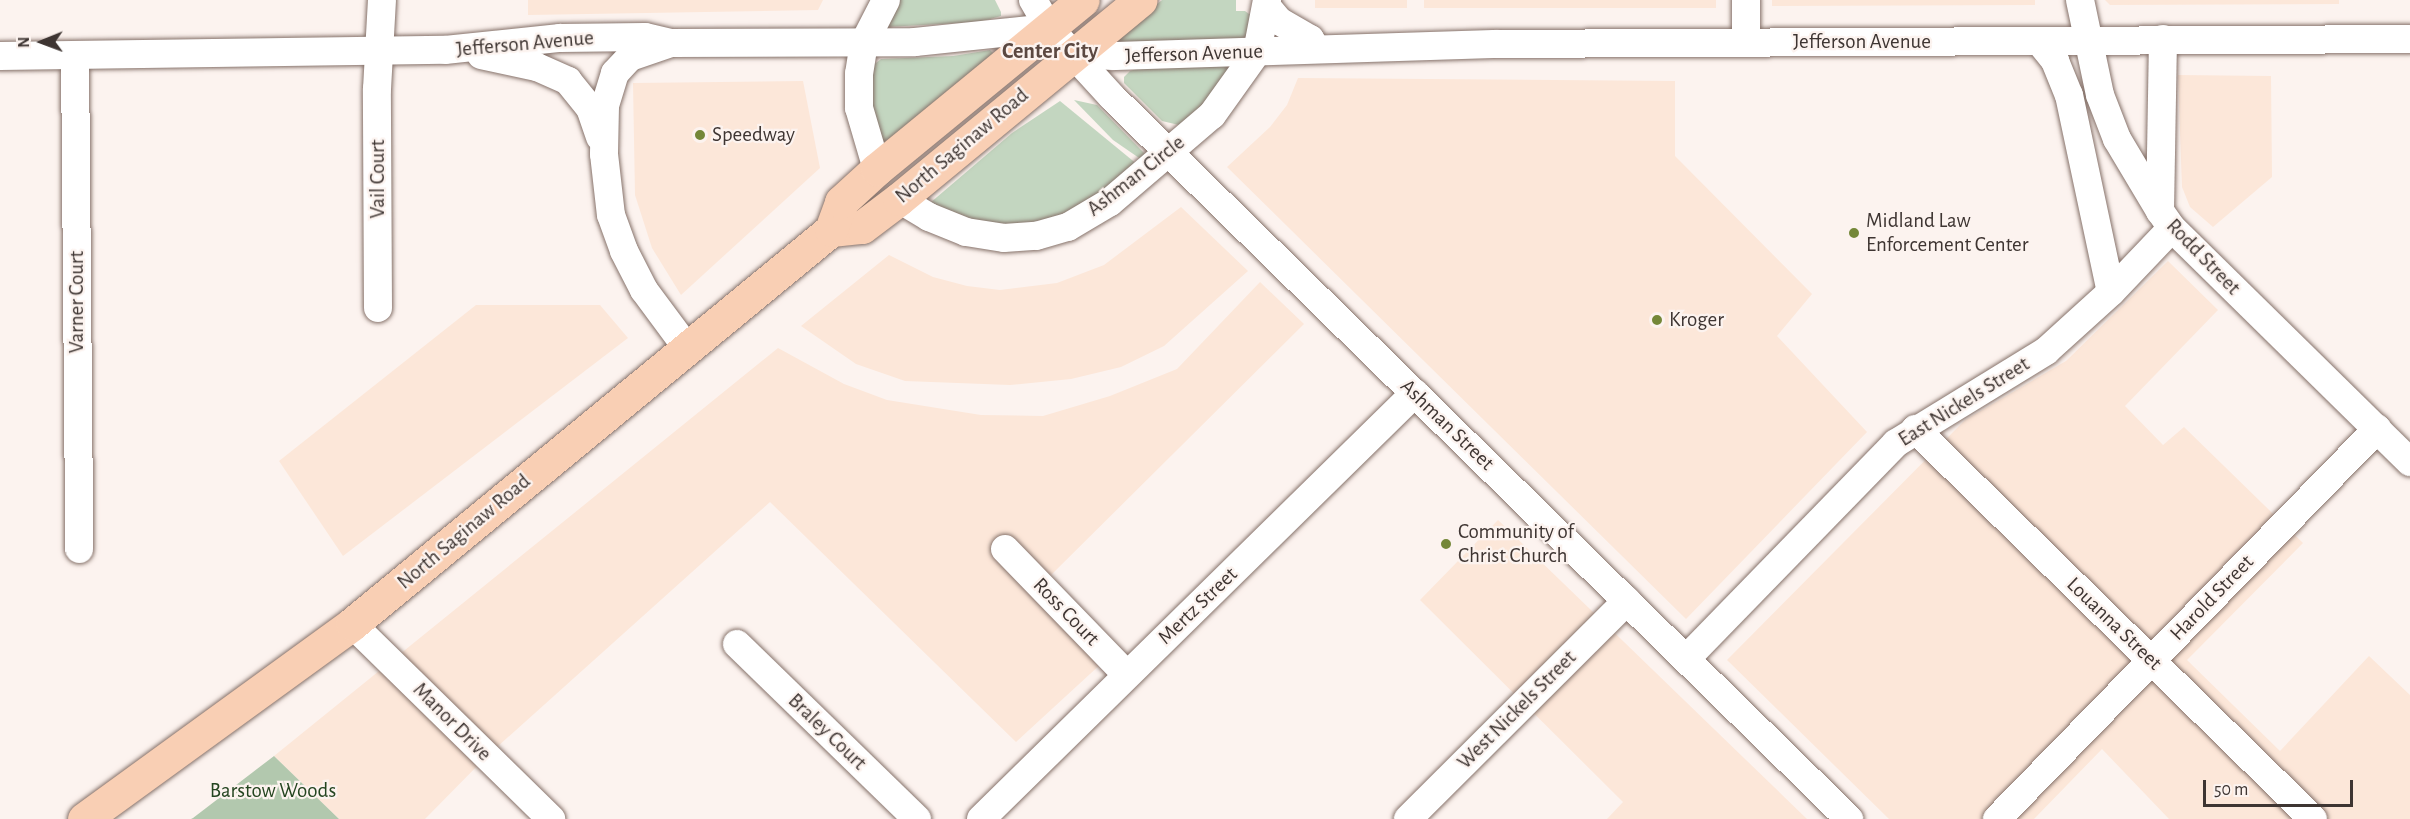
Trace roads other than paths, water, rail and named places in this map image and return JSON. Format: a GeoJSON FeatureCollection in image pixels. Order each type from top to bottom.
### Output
{"type":"FeatureCollection","features":[{"type":"Feature","properties":{"kind":"main road","name":"North Saginaw Road"},"geometry":{"type":"LineString","coordinates":[[84,819],[352,624],[831,230],[841,202],[1083,0]]}},
{"type":"Feature","properties":{"kind":"main road","name":"North Saginaw Road"},"geometry":{"type":"LineString","coordinates":[[831,230],[862,227],[899,200],[1072,54],[1140,0]]}},
{"type":"Feature","properties":{"kind":"street","name":"Vail Court"},"geometry":{"type":"LineString","coordinates":[[378,308],[377,90],[382,51],[382,0]]}},
{"type":"Feature","properties":{"kind":"street"},"geometry":{"type":"LineString","coordinates":[[878,169],[859,108],[864,43],[886,0]]}},
{"type":"Feature","properties":{"kind":"street","name":"Ashman Street"},"geometry":{"type":"LineString","coordinates":[[1033,0],[1049,28],[1072,54],[1169,152],[1849,819]]}},
{"type":"Feature","properties":{"kind":"street"},"geometry":{"type":"LineString","coordinates":[[1746,0],[1746,43]]}},
{"type":"Feature","properties":{"kind":"street","name":"Rodd Street"},"geometry":{"type":"LineString","coordinates":[[2080,0],[2085,40],[2100,96],[2117,139],[2166,220],[2410,462]]}},
{"type":"Feature","properties":{"kind":"street","name":"Jefferson Avenue"},"geometry":{"type":"LineString","coordinates":[[1267,4],[1279,21],[1310,39],[1315,48]]}},
{"type":"Feature","properties":{"kind":"street","name":"Ashman Circle"},"geometry":{"type":"LineString","coordinates":[[899,200],[966,232],[1004,238],[1036,236],[1068,227],[1110,202],[1212,115],[1257,52],[1267,4]]}},
{"type":"Feature","properties":{"kind":"street","name":"Jefferson Avenue"},"geometry":{"type":"LineString","coordinates":[[0,56],[445,50],[560,38],[645,37],[670,44],[864,43],[955,40],[1049,28]]}},
{"type":"Feature","properties":{"kind":"street"},"geometry":{"type":"LineString","coordinates":[[2163,39],[2166,220]]}},
{"type":"Feature","properties":{"kind":"street","name":"Jefferson Avenue"},"geometry":{"type":"LineString","coordinates":[[1072,54],[1257,52],[1315,48],[1746,43],[2410,39]]}},
{"type":"Feature","properties":{"kind":"street"},"geometry":{"type":"LineString","coordinates":[[2039,41],[2055,61],[2069,95],[2111,291]]}},
{"type":"Feature","properties":{"kind":"street"},"geometry":{"type":"LineString","coordinates":[[670,44],[630,57],[615,73],[605,106],[604,154],[611,215],[624,251],[644,290],[687,348]]}},
{"type":"Feature","properties":{"kind":"street"},"geometry":{"type":"LineString","coordinates":[[445,50],[522,63],[568,81],[590,108],[604,154]]}},
{"type":"Feature","properties":{"kind":"street","name":"Varner Court"},"geometry":{"type":"LineString","coordinates":[[75,55],[79,549]]}},
{"type":"Feature","properties":{"kind":"street","name":"East Nickels Street"},"geometry":{"type":"LineString","coordinates":[[1686,659],[1880,460],[1915,429],[2046,351],[2111,291],[2166,220]]}},
{"type":"Feature","properties":{"kind":"street","name":"Mertz Street"},"geometry":{"type":"LineString","coordinates":[[981,819],[1415,393]]}},
{"type":"Feature","properties":{"kind":"street","name":"Louanna Street"},"geometry":{"type":"LineString","coordinates":[[1915,429],[2313,819]]}},
{"type":"Feature","properties":{"kind":"street","name":"Harold Street"},"geometry":{"type":"LineString","coordinates":[[1997,819],[2377,429]]}},
{"type":"Feature","properties":{"kind":"street","name":"Ross Court"},"geometry":{"type":"LineString","coordinates":[[1005,549],[1127,675]]}},
{"type":"Feature","properties":{"kind":"street","name":"West Nickels Street"},"geometry":{"type":"LineString","coordinates":[[1408,819],[1627,601]]}},
{"type":"Feature","properties":{"kind":"street","name":"Manor Drive"},"geometry":{"type":"LineString","coordinates":[[352,624],[551,819]]}},
{"type":"Feature","properties":{"kind":"street","name":"Braley Court"},"geometry":{"type":"LineString","coordinates":[[737,644],[917,819]]}},
{"type":"Feature","properties":{"kind":"place","name":"Speedway"},"geometry":{"type":"Point","coordinates":[700,135]}},
{"type":"Feature","properties":{"kind":"place","name":"Midland Law Enforcement Center"},"geometry":{"type":"Point","coordinates":[1854,233]}},
{"type":"Feature","properties":{"kind":"place","name":"Kroger"},"geometry":{"type":"Point","coordinates":[1657,320]}},
{"type":"Feature","properties":{"kind":"place","name":"Community of Christ Church"},"geometry":{"type":"Point","coordinates":[1446,544]}},
{"type":"Feature","properties":{"kind":"district","name":"Center City"},"geometry":{"type":"Point","coordinates":[1050,52]}},
{"type":"Feature","properties":{"kind":"park label","name":"Barstow Woods"},"geometry":{"type":"Point","coordinates":[273,791]}}]}
